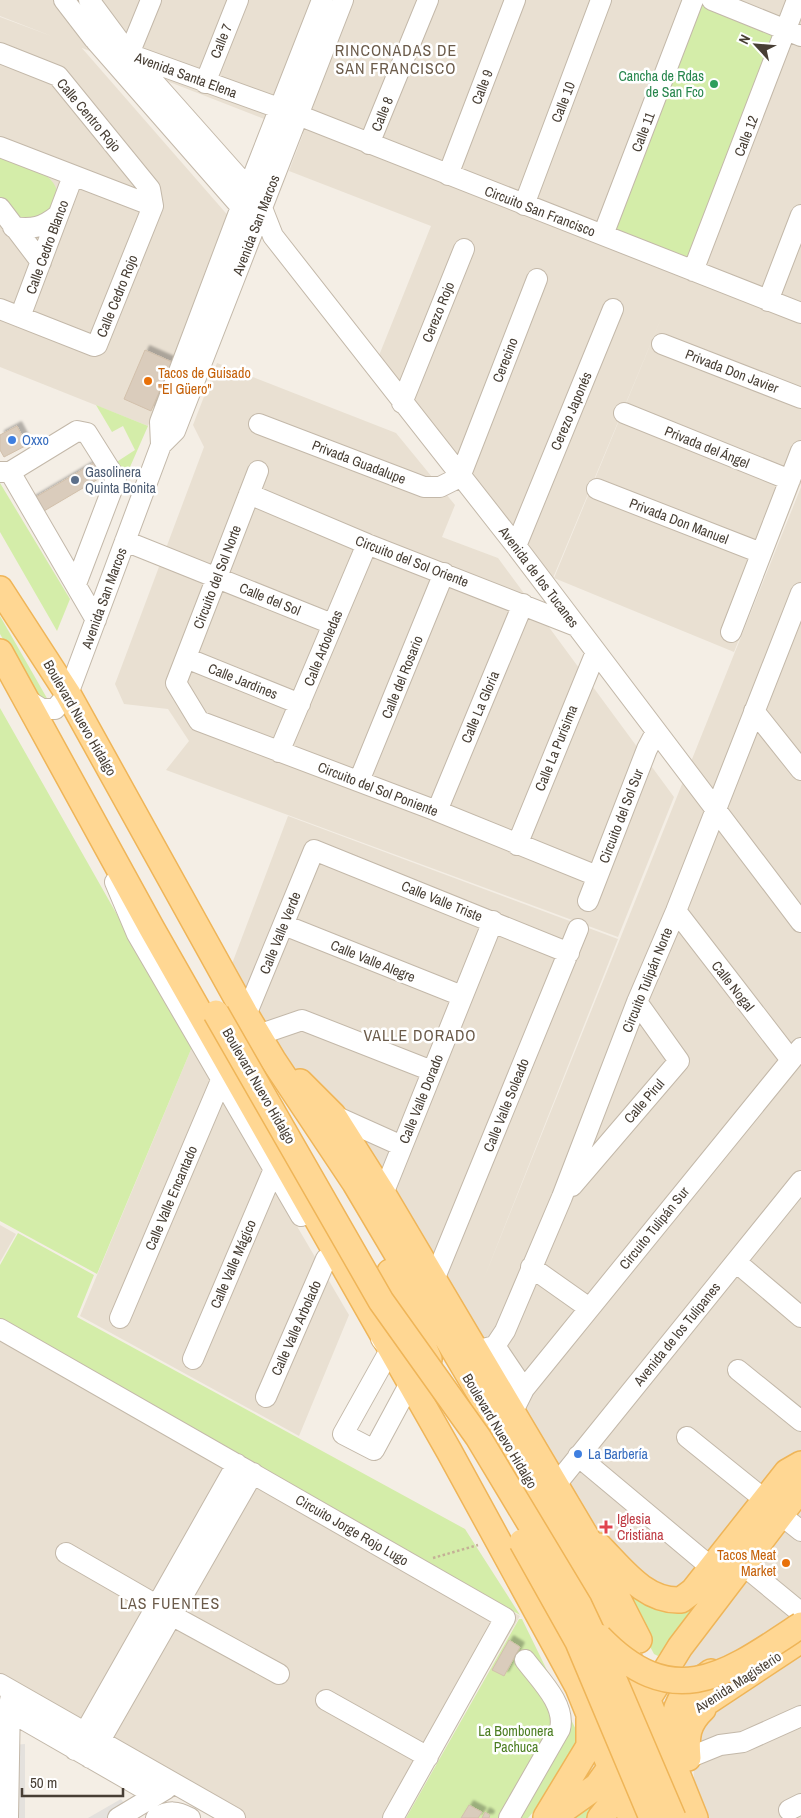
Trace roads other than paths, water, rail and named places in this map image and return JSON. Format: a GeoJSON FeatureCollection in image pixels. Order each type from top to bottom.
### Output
{"type":"FeatureCollection","features":[{"type":"Feature","properties":{"kind":"main road","name":"Boulevard Nuevo Hidalgo"},"geometry":{"type":"LineString","coordinates":[[0,589],[68,694],[252,1025],[273,1060],[355,1182],[589,1578],[620,1638],[653,1691]]}},
{"type":"Feature","properties":{"kind":"main road","name":"Boulevard Nuevo Hidalgo"},"geometry":{"type":"LineString","coordinates":[[0,652],[29,702],[74,788],[409,1385],[449,1451],[578,1687],[631,1818]]}},
{"type":"Feature","properties":{"kind":"main road","name":"Boulevard Nuevo Hidalgo"},"geometry":{"type":"LineString","coordinates":[[74,788],[163,919],[381,1301],[478,1437],[579,1605],[590,1628],[696,1813]]}},
{"type":"Feature","properties":{"kind":"main road","name":"Boulevard Nuevo Hidalgo"},"geometry":{"type":"LineString","coordinates":[[273,1060],[339,1185],[398,1288],[462,1435],[578,1642],[652,1818]]}},
{"type":"Feature","properties":{"kind":"main road"},"geometry":{"type":"LineString","coordinates":[[273,1060],[306,1086],[333,1115],[434,1280],[485,1348],[512,1411],[554,1487],[587,1538],[623,1607],[696,1813]]}},
{"type":"Feature","properties":{"kind":"main road"},"geometry":{"type":"LineString","coordinates":[[552,1818],[598,1786],[611,1769],[653,1691],[698,1622],[743,1565],[773,1508],[787,1472],[801,1464]]}},
{"type":"Feature","properties":{"kind":"main road"},"geometry":{"type":"LineString","coordinates":[[587,1538],[596,1542],[645,1591],[664,1599],[681,1600],[687,1597],[712,1568],[773,1508],[801,1488]]}},
{"type":"Feature","properties":{"kind":"main road"},"geometry":{"type":"LineString","coordinates":[[590,1628],[615,1654],[639,1670],[666,1679],[679,1680],[708,1678],[733,1668],[801,1616]]}},
{"type":"Feature","properties":{"kind":"main road"},"geometry":{"type":"LineString","coordinates":[[698,1622],[693,1644],[694,1652],[702,1664],[719,1667]]}},
{"type":"Feature","properties":{"kind":"main road","name":"Avenida Magisterio"},"geometry":{"type":"LineString","coordinates":[[668,1730],[801,1640]]}},
{"type":"Feature","properties":{"kind":"main road"},"geometry":{"type":"LineString","coordinates":[[600,1818],[668,1730],[676,1706],[686,1690],[719,1667]]}},
{"type":"Feature","properties":{"kind":"main road"},"geometry":{"type":"LineString","coordinates":[[578,1687],[644,1735],[668,1730]]}},
{"type":"Feature","properties":{"kind":"main road"},"geometry":{"type":"LineString","coordinates":[[696,1813],[688,1758],[687,1731],[692,1720],[712,1700]]}},
{"type":"Feature","properties":{"kind":"main road"},"geometry":{"type":"LineString","coordinates":[[545,1818],[589,1746],[589,1714]]}},
{"type":"Feature","properties":{"kind":"main road"},"geometry":{"type":"LineString","coordinates":[[668,1730],[688,1758]]}},
{"type":"Feature","properties":{"kind":"main road"},"geometry":{"type":"LineString","coordinates":[[611,1769],[626,1764],[639,1766],[696,1813]]}},
{"type":"Feature","properties":{"kind":"street"},"geometry":{"type":"LineString","coordinates":[[64,0],[94,39]]}},
{"type":"Feature","properties":{"kind":"street"},"geometry":{"type":"LineString","coordinates":[[89,0],[129,54]]}},
{"type":"Feature","properties":{"kind":"street"},"geometry":{"type":"LineString","coordinates":[[129,54],[150,0]]}},
{"type":"Feature","properties":{"kind":"street","name":"Calle 7"},"geometry":{"type":"LineString","coordinates":[[205,83],[238,0]]}},
{"type":"Feature","properties":{"kind":"street","name":"Avenida San Marcos"},"geometry":{"type":"LineString","coordinates":[[68,694],[161,445],[160,422],[279,107],[322,0]]}},
{"type":"Feature","properties":{"kind":"street","name":"Avenida San Marcos"},"geometry":{"type":"LineString","coordinates":[[161,445],[175,431],[343,0]]}},
{"type":"Feature","properties":{"kind":"street","name":"Calle 8"},"geometry":{"type":"LineString","coordinates":[[369,144],[428,0]]}},
{"type":"Feature","properties":{"kind":"street","name":"Calle 9"},"geometry":{"type":"LineString","coordinates":[[448,175],[515,0]]}},
{"type":"Feature","properties":{"kind":"street","name":"Calle 10"},"geometry":{"type":"LineString","coordinates":[[524,205],[601,0]]}},
{"type":"Feature","properties":{"kind":"street","name":"Calle 11"},"geometry":{"type":"LineString","coordinates":[[603,235],[694,0]]}},
{"type":"Feature","properties":{"kind":"street"},"geometry":{"type":"LineString","coordinates":[[712,0],[794,33]]}},
{"type":"Feature","properties":{"kind":"street","name":"Calle 12"},"geometry":{"type":"LineString","coordinates":[[693,271],[794,33],[797,0]]}},
{"type":"Feature","properties":{"kind":"street","name":"Avenida Santa Elena"},"geometry":{"type":"LineString","coordinates":[[94,39],[205,83],[279,107]]}},
{"type":"Feature","properties":{"kind":"street","name":"Avenida de los Tucanes"},"geometry":{"type":"LineString","coordinates":[[94,39],[241,207],[259,216]]}},
{"type":"Feature","properties":{"kind":"street","name":"Calle Centro Rojo"},"geometry":{"type":"LineString","coordinates":[[0,53],[58,76],[150,189],[154,206]]}},
{"type":"Feature","properties":{"kind":"street","name":"Avenida de los Tucanes"},"geometry":{"type":"LineString","coordinates":[[129,54],[248,188],[259,216],[272,236],[516,546],[801,922]]}},
{"type":"Feature","properties":{"kind":"street","name":"Circuito San Francisco"},"geometry":{"type":"LineString","coordinates":[[279,107],[801,313]]}},
{"type":"Feature","properties":{"kind":"street"},"geometry":{"type":"LineString","coordinates":[[0,147],[154,206]]}},
{"type":"Feature","properties":{"kind":"street","name":"Calle Cedro Blanco"},"geometry":{"type":"LineString","coordinates":[[20,318],[73,176]]}},
{"type":"Feature","properties":{"kind":"street","name":"Calle Cedro Rojo"},"geometry":{"type":"LineString","coordinates":[[0,309],[94,346],[98,345],[154,206]]}},
{"type":"Feature","properties":{"kind":"street"},"geometry":{"type":"LineString","coordinates":[[0,208],[41,262]]}},
{"type":"Feature","properties":{"kind":"street"},"geometry":{"type":"LineString","coordinates":[[13,227],[30,230],[45,226],[58,215]]}},
{"type":"Feature","properties":{"kind":"street"},"geometry":{"type":"LineString","coordinates":[[768,301],[801,215]]}},
{"type":"Feature","properties":{"kind":"street","name":"Cerezo Rojo"},"geometry":{"type":"LineString","coordinates":[[402,402],[464,249]]}},
{"type":"Feature","properties":{"kind":"street","name":"Cerecino"},"geometry":{"type":"LineString","coordinates":[[460,477],[537,279]]}},
{"type":"Feature","properties":{"kind":"street","name":"Cerezo Japonés"},"geometry":{"type":"LineString","coordinates":[[516,546],[613,309]]}},
{"type":"Feature","properties":{"kind":"street","name":"Privada Don Javier"},"geometry":{"type":"LineString","coordinates":[[662,344],[801,398]]}},
{"type":"Feature","properties":{"kind":"street","name":"Privada del Ángel"},"geometry":{"type":"LineString","coordinates":[[624,413],[790,480]]}},
{"type":"Feature","properties":{"kind":"street","name":"Privada Guadalupe"},"geometry":{"type":"LineString","coordinates":[[258,424],[424,487],[440,487],[460,477]]}},
{"type":"Feature","properties":{"kind":"street"},"geometry":{"type":"LineString","coordinates":[[76,584],[116,478],[87,434],[77,431],[5,472],[76,584],[96,620]]}},
{"type":"Feature","properties":{"kind":"street"},"geometry":{"type":"LineString","coordinates":[[731,632],[801,451]]}},
{"type":"Feature","properties":{"kind":"street","name":"Circuito del Sol Norte"},"geometry":{"type":"LineString","coordinates":[[176,683],[258,471]]}},
{"type":"Feature","properties":{"kind":"street","name":"Privada Don Manuel"},"geometry":{"type":"LineString","coordinates":[[597,489],[760,553]]}},
{"type":"Feature","properties":{"kind":"street","name":"Circuito del Sol Oriente"},"geometry":{"type":"LineString","coordinates":[[249,494],[367,544],[577,626]]}},
{"type":"Feature","properties":{"kind":"street","name":"Calle del Sol"},"geometry":{"type":"LineString","coordinates":[[125,541],[332,624]]}},
{"type":"Feature","properties":{"kind":"street","name":"Calle Arboledas"},"geometry":{"type":"LineString","coordinates":[[279,752],[367,544]]}},
{"type":"Feature","properties":{"kind":"street","name":"Calle del Rosario"},"geometry":{"type":"LineString","coordinates":[[359,781],[444,573]]}},
{"type":"Feature","properties":{"kind":"street","name":"Circuito Tulipán Norte"},"geometry":{"type":"LineString","coordinates":[[485,1348],[505,1331],[562,1197],[637,1002],[676,911],[801,593]]}},
{"type":"Feature","properties":{"kind":"street","name":"Calle La Gloria"},"geometry":{"type":"LineString","coordinates":[[437,811],[524,604]]}},
{"type":"Feature","properties":{"kind":"street","name":"Calle La Purísima"},"geometry":{"type":"LineString","coordinates":[[517,845],[596,652]]}},
{"type":"Feature","properties":{"kind":"street","name":"Calle Jardines"},"geometry":{"type":"LineString","coordinates":[[186,658],[300,704]]}},
{"type":"Feature","properties":{"kind":"street","name":"Circuito del Sol Poniente"},"geometry":{"type":"LineString","coordinates":[[176,683],[200,721],[437,811],[597,876]]}},
{"type":"Feature","properties":{"kind":"street"},"geometry":{"type":"LineString","coordinates":[[29,702],[42,709],[55,709],[68,694]]}},
{"type":"Feature","properties":{"kind":"street"},"geometry":{"type":"LineString","coordinates":[[754,711],[801,770]]}},
{"type":"Feature","properties":{"kind":"street","name":"Circuito del Sol Sur"},"geometry":{"type":"LineString","coordinates":[[588,901],[647,749],[656,732]]}},
{"type":"Feature","properties":{"kind":"street","name":"Boulevard Nuevo Hidalgo"},"geometry":{"type":"LineString","coordinates":[[74,788],[137,934],[326,1259],[356,1308],[390,1350]]}},
{"type":"Feature","properties":{"kind":"street","name":"Calle Valle Verde"},"geometry":{"type":"LineString","coordinates":[[252,1025],[284,924],[314,850]]}},
{"type":"Feature","properties":{"kind":"street","name":"Calle Valle Triste"},"geometry":{"type":"LineString","coordinates":[[314,850],[569,953]]}},
{"type":"Feature","properties":{"kind":"street","name":"Calle Nogal"},"geometry":{"type":"LineString","coordinates":[[676,911],[796,1054]]}},
{"type":"Feature","properties":{"kind":"street","name":"Calle Valle Dorado"},"geometry":{"type":"LineString","coordinates":[[383,1194],[493,921]]}},
{"type":"Feature","properties":{"kind":"street","name":"Calle Valle Alegre"},"geometry":{"type":"LineString","coordinates":[[284,924],[462,996]]}},
{"type":"Feature","properties":{"kind":"street","name":"Calle Valle Soleado"},"geometry":{"type":"LineString","coordinates":[[434,1280],[578,929]]}},
{"type":"Feature","properties":{"kind":"street","name":"Calle Pirul"},"geometry":{"type":"LineString","coordinates":[[562,1197],[679,1060],[637,1002]]}},
{"type":"Feature","properties":{"kind":"street"},"geometry":{"type":"LineString","coordinates":[[252,1025],[302,1020],[432,1071]]}},
{"type":"Feature","properties":{"kind":"street","name":"Circuito Tulipán Sur"},"geometry":{"type":"LineString","coordinates":[[512,1411],[524,1389],[796,1054]]}},
{"type":"Feature","properties":{"kind":"street","name":"Calle Valle Encantado"},"geometry":{"type":"LineString","coordinates":[[120,1318],[222,1078]]}},
{"type":"Feature","properties":{"kind":"street"},"geometry":{"type":"LineString","coordinates":[[333,1115],[402,1146]]}},
{"type":"Feature","properties":{"kind":"street","name":"Calle Valle Mágico"},"geometry":{"type":"LineString","coordinates":[[193,1359],[274,1169]]}},
{"type":"Feature","properties":{"kind":"street","name":"Avenida de los Tulipanes"},"geometry":{"type":"LineString","coordinates":[[554,1487],[801,1182]]}},
{"type":"Feature","properties":{"kind":"street","name":"Calle Valle Arbolado"},"geometry":{"type":"LineString","coordinates":[[266,1397],[326,1259]]}},
{"type":"Feature","properties":{"kind":"street"},"geometry":{"type":"LineString","coordinates":[[736,1262],[801,1317]]}},
{"type":"Feature","properties":{"kind":"street"},"geometry":{"type":"LineString","coordinates":[[531,1267],[589,1308]]}},
{"type":"Feature","properties":{"kind":"street","name":"Circuito Jorge Rojo Lugo"},"geometry":{"type":"LineString","coordinates":[[0,1329],[505,1618],[393,1818]]}},
{"type":"Feature","properties":{"kind":"street"},"geometry":{"type":"LineString","coordinates":[[485,1348],[524,1389]]}},
{"type":"Feature","properties":{"kind":"street"},"geometry":{"type":"LineString","coordinates":[[390,1350],[343,1434],[374,1450],[409,1385]]}},
{"type":"Feature","properties":{"kind":"street"},"geometry":{"type":"LineString","coordinates":[[738,1370],[801,1421]]}},
{"type":"Feature","properties":{"kind":"street"},"geometry":{"type":"LineString","coordinates":[[687,1437],[801,1531]]}},
{"type":"Feature","properties":{"kind":"street"},"geometry":{"type":"LineString","coordinates":[[578,1456],[712,1568]]}},
{"type":"Feature","properties":{"kind":"street"},"geometry":{"type":"LineString","coordinates":[[87,1746],[245,1469]]}},
{"type":"Feature","properties":{"kind":"street"},"geometry":{"type":"LineString","coordinates":[[66,1553],[165,1611],[279,1674]]}},
{"type":"Feature","properties":{"kind":"street"},"geometry":{"type":"LineString","coordinates":[[743,1565],[801,1616]]}},
{"type":"Feature","properties":{"kind":"street","name":"Avenida Magisterio"},"geometry":{"type":"LineString","coordinates":[[719,1667],[801,1616]]}},
{"type":"Feature","properties":{"kind":"street"},"geometry":{"type":"LineString","coordinates":[[509,1818],[560,1729],[562,1720],[560,1708],[525,1660]]}},
{"type":"Feature","properties":{"kind":"street"},"geometry":{"type":"LineString","coordinates":[[5,1687],[156,1795]]}},
{"type":"Feature","properties":{"kind":"street"},"geometry":{"type":"LineString","coordinates":[[5,1687],[9,1711],[8,1818]]}},
{"type":"Feature","properties":{"kind":"street"},"geometry":{"type":"LineString","coordinates":[[326,1700],[428,1757]]}},
{"type":"Feature","properties":{"kind":"street"},"geometry":{"type":"LineString","coordinates":[[9,1711],[175,1784],[235,1818]]}},
{"type":"Feature","properties":{"kind":"street"},"geometry":{"type":"LineString","coordinates":[[688,1758],[720,1745],[743,1742],[801,1716]]}},
{"type":"Feature","properties":{"kind":"street"},"geometry":{"type":"LineString","coordinates":[[118,1818],[175,1784]]}},
{"type":"Feature","properties":{"kind":"street"},"geometry":{"type":"LineString","coordinates":[[156,1818],[164,1813],[177,1811],[190,1818]]}},
{"type":"Feature","properties":{"kind":"place","name":"Cancha de Rdas de San Fco"},"geometry":{"type":"Point","coordinates":[714,84]}},
{"type":"Feature","properties":{"kind":"place","name":"Tacos de Guisado \"El Güero\""},"geometry":{"type":"Point","coordinates":[148,381]}},
{"type":"Feature","properties":{"kind":"place","name":"Oxxo"},"geometry":{"type":"Point","coordinates":[12,440]}},
{"type":"Feature","properties":{"kind":"place","name":"Gasolinera Quinta Bonita"},"geometry":{"type":"Point","coordinates":[75,480]}},
{"type":"Feature","properties":{"kind":"place","name":"La Barbería"},"geometry":{"type":"Point","coordinates":[578,1454]}},
{"type":"Feature","properties":{"kind":"place","name":"Iglesia Cristiana"},"geometry":{"type":"Point","coordinates":[606,1527]}},
{"type":"Feature","properties":{"kind":"place","name":"Tacos Meat Market"},"geometry":{"type":"Point","coordinates":[786,1563]}},
{"type":"Feature","properties":{"kind":"district","name":"RINCONADAS DE SAN FRANCISCO"},"geometry":{"type":"Point","coordinates":[396,59]}},
{"type":"Feature","properties":{"kind":"district","name":"VALLE DORADO"},"geometry":{"type":"Point","coordinates":[420,1035]}},
{"type":"Feature","properties":{"kind":"district","name":"LAS FUENTES"},"geometry":{"type":"Point","coordinates":[170,1603]}},
{"type":"Feature","properties":{"kind":"park label","name":"La Bombonera Pachuca"},"geometry":{"type":"Point","coordinates":[516,1739]}}]}
